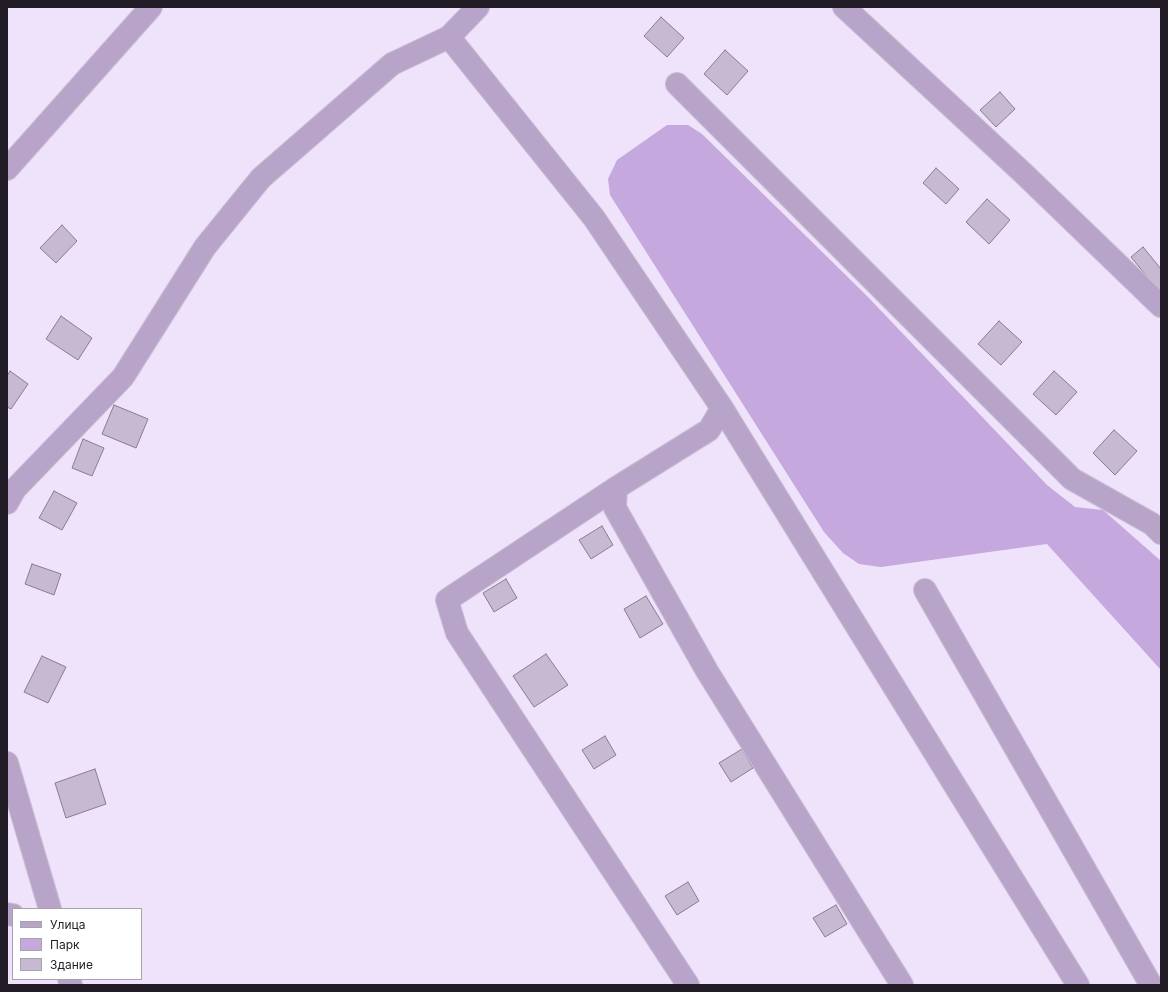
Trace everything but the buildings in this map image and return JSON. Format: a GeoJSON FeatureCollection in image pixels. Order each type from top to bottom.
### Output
{"type":"FeatureCollection","features":[{"type":"Feature","properties":{"kind":"street"},"geometry":{"type":"LineString","coordinates":[[7,169],[151,7]]}},
{"type":"Feature","properties":{"kind":"street"},"geometry":{"type":"LineString","coordinates":[[7,503],[15,489],[123,377],[205,247],[261,178],[392,64],[449,38],[478,7]]}},
{"type":"Feature","properties":{"kind":"street"},"geometry":{"type":"LineString","coordinates":[[844,7],[1022,172],[1161,306]]}},
{"type":"Feature","properties":{"kind":"street"},"geometry":{"type":"LineString","coordinates":[[449,38],[594,218],[722,408],[1078,985]]}},
{"type":"Feature","properties":{"kind":"street"},"geometry":{"type":"LineString","coordinates":[[677,84],[1072,479],[1158,525]]}},
{"type":"Feature","properties":{"kind":"street"},"geometry":{"type":"LineString","coordinates":[[688,985],[457,633],[447,600],[616,488],[709,430],[722,408]]}},
{"type":"Feature","properties":{"kind":"street"},"geometry":{"type":"LineString","coordinates":[[616,488],[615,508],[707,671],[902,985]]}},
{"type":"Feature","properties":{"kind":"street"},"geometry":{"type":"LineString","coordinates":[[925,590],[1151,985]]}},
{"type":"Feature","properties":{"kind":"street"},"geometry":{"type":"LineString","coordinates":[[7,763],[50,908]]}},
{"type":"Feature","properties":{"kind":"green space"},"geometry":{"type":"Polygon","coordinates":[[[667,125],[688,125],[702,134],[866,295],[1047,485],[1075,507],[1103,510],[1161,561],[1161,670],[1047,544],[881,567],[859,564],[843,553],[824,532],[610,195],[608,179],[617,160],[667,125]]]}}]}
